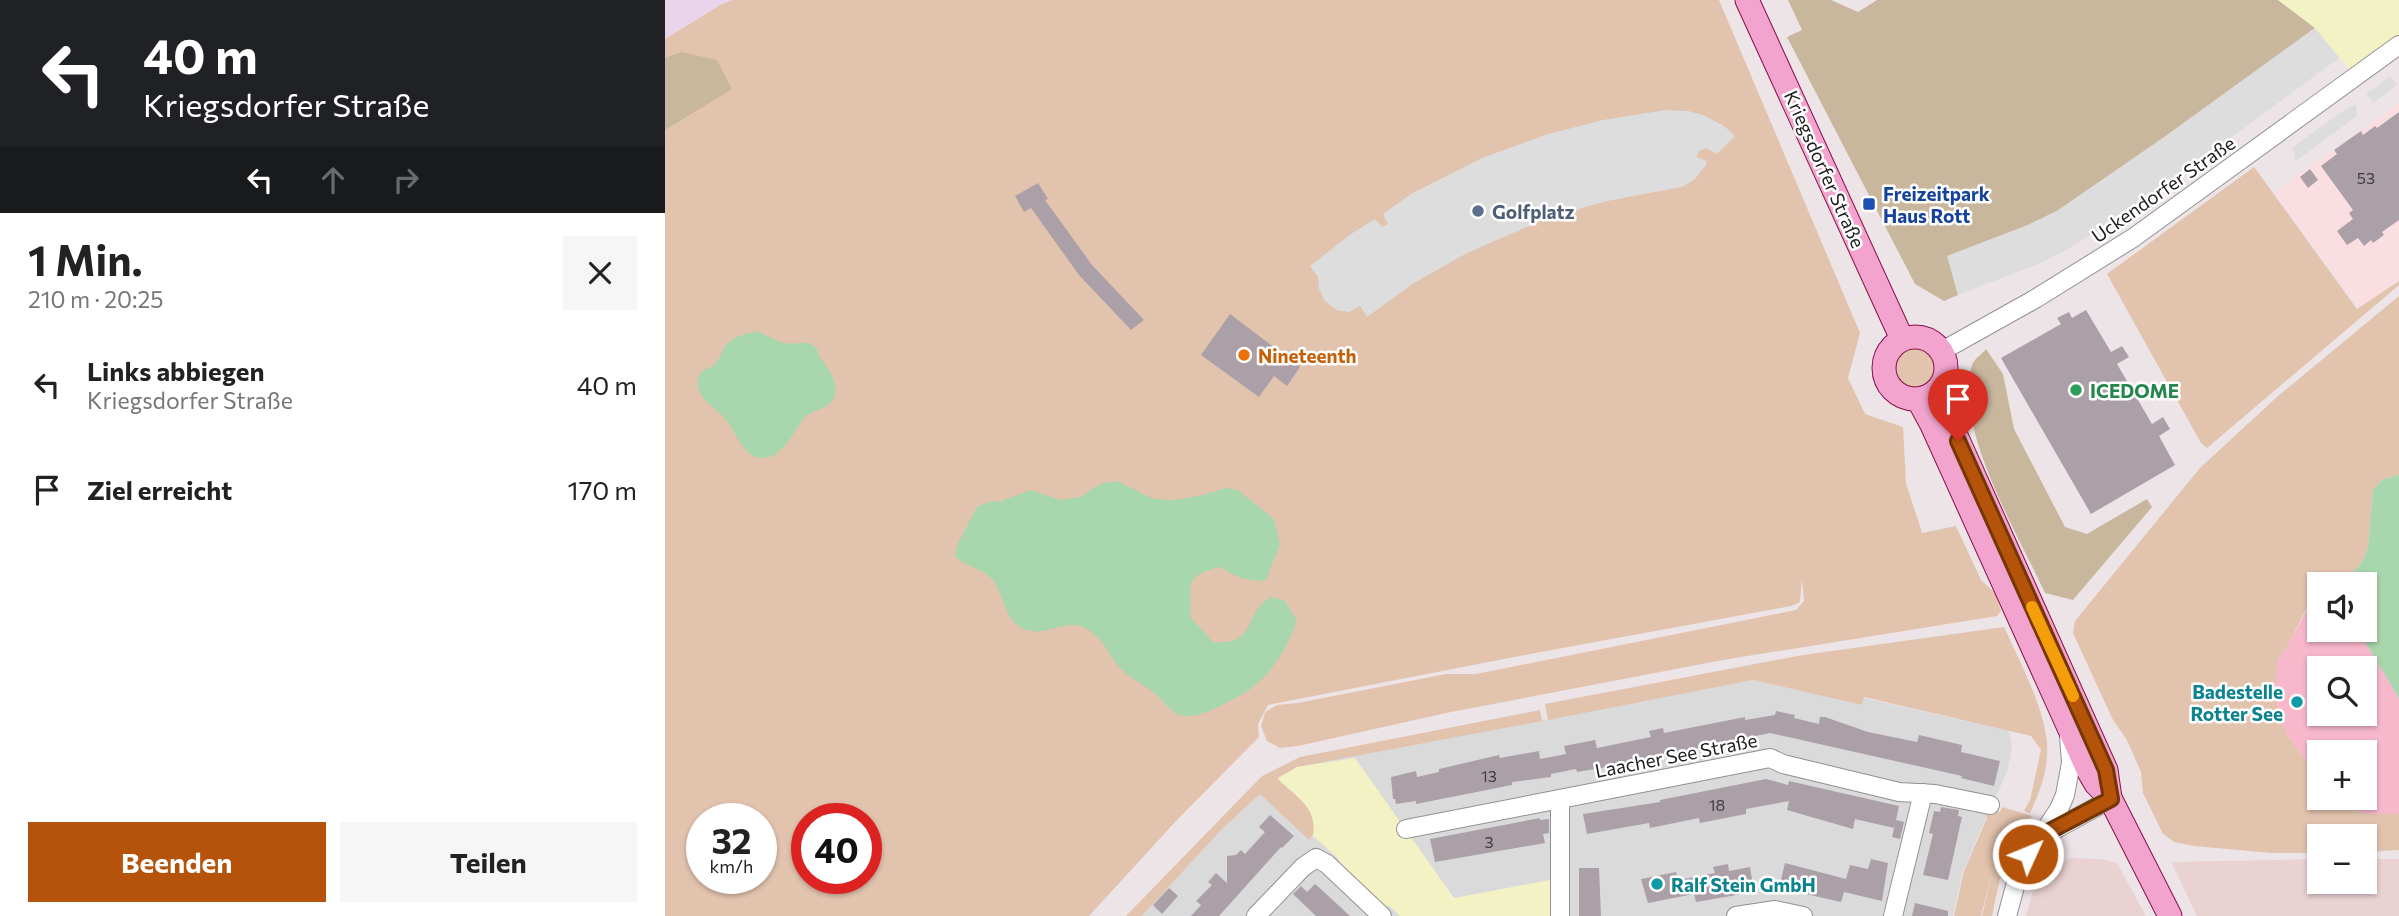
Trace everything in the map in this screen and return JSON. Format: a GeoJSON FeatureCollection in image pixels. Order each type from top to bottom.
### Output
{"type":"FeatureCollection","features":[{"type":"Feature","properties":{"kind":"main road","name":"Kriegsdorfer Straße"},"geometry":{"type":"LineString","coordinates":[[1747,0],[1902,339]]}},
{"type":"Feature","properties":{"kind":"main road"},"geometry":{"type":"LineString","coordinates":[[1924,338],[1942,351],[1946,372],[1927,395],[1899,396],[1886,381],[1883,369],[1885,356],[1892,346],[1902,339],[1924,338]]}},
{"type":"Feature","properties":{"kind":"main road"},"geometry":{"type":"LineString","coordinates":[[1927,395],[1943,449],[2067,726],[2091,777],[2111,799],[2170,916]]}},
{"type":"Feature","properties":{"kind":"main road"},"geometry":{"type":"LineString","coordinates":[[1927,395],[2106,770],[2111,799]]}},
{"type":"Feature","properties":{"kind":"street","name":"Uckendorfer Straße"},"geometry":{"type":"LineString","coordinates":[[1942,351],[2115,250],[2399,45]]}},
{"type":"Feature","properties":{"kind":"street"},"geometry":{"type":"LineString","coordinates":[[2007,916],[2020,868],[2059,809],[2068,780],[2070,746],[2067,726]]}},
{"type":"Feature","properties":{"kind":"street","name":"Laacher See Straße"},"geometry":{"type":"LineString","coordinates":[[1406,829],[1770,758],[1783,764],[1885,789],[1990,805]]}},
{"type":"Feature","properties":{"kind":"street"},"geometry":{"type":"LineString","coordinates":[[1893,916],[1923,793]]}},
{"type":"Feature","properties":{"kind":"street"},"geometry":{"type":"LineString","coordinates":[[1560,799],[1560,916]]}},
{"type":"Feature","properties":{"kind":"street"},"geometry":{"type":"LineString","coordinates":[[2038,842],[2062,824],[2111,799]]}},
{"type":"Feature","properties":{"kind":"street"},"geometry":{"type":"LineString","coordinates":[[1256,916],[1303,867],[1316,858],[1327,864],[1382,916]]}},
{"type":"Feature","properties":{"kind":"street"},"geometry":{"type":"LineString","coordinates":[[1735,916],[1775,910],[1803,916]]}},
{"type":"Feature","properties":{"kind":"shaded area"},"geometry":{"type":"Polygon","coordinates":[[[665,0],[733,0],[665,39],[665,0]]]}},
{"type":"Feature","properties":{"kind":"shaded area"},"geometry":{"type":"Polygon","coordinates":[[[733,0],[1719,0],[1860,333],[1848,378],[1865,414],[1903,427],[1906,483],[1922,533],[1956,526],[1981,580],[1995,593],[2001,611],[1997,616],[1723,660],[1451,712],[1298,746],[1280,748],[1267,741],[1261,726],[1265,712],[1277,705],[1446,674],[1476,674],[1796,610],[1804,601],[1802,579],[1800,602],[1791,606],[1268,705],[1258,724],[1259,737],[1176,821],[1089,916],[665,916],[665,39],[733,0]]]}},
{"type":"Feature","properties":{"kind":"shaded area"},"geometry":{"type":"Polygon","coordinates":[[[1788,0],[1831,0],[1858,12],[1877,0],[2278,0],[2315,28],[2057,211],[1948,256],[1958,295],[1944,301],[1915,284],[1787,37],[1802,30],[1788,0]]]}},
{"type":"Feature","properties":{"kind":"shaded area"},"geometry":{"type":"Polygon","coordinates":[[[2278,0],[2399,0],[2399,36],[2351,71],[2315,28],[2278,0]]]}},
{"type":"Feature","properties":{"kind":"shaded area"},"geometry":{"type":"Polygon","coordinates":[[[2315,28],[2339,58],[2186,171],[2113,221],[2038,264],[1958,295],[1947,256],[2057,211],[2315,28]]]}},
{"type":"Feature","properties":{"kind":"shaded area"},"geometry":{"type":"Polygon","coordinates":[[[681,52],[717,60],[732,89],[665,130],[665,58],[681,52]]]}},
{"type":"Feature","properties":{"kind":"shaded area"},"geometry":{"type":"Polygon","coordinates":[[[2390,76],[2397,85],[2373,103],[2366,94],[2390,76]]]}},
{"type":"Feature","properties":{"kind":"shaded area"},"geometry":{"type":"Polygon","coordinates":[[[2399,103],[2399,280],[2359,308],[2274,193],[2399,103]]]}},
{"type":"Feature","properties":{"kind":"shaded area"},"geometry":{"type":"Polygon","coordinates":[[[2356,105],[2357,116],[2295,162],[2293,147],[2350,106],[2356,105]]]}},
{"type":"Feature","properties":{"kind":"shaded area","name":"Golfplatz"},"geometry":{"type":"Polygon","coordinates":[[[1666,110],[1703,115],[1724,126],[1735,136],[1717,154],[1706,148],[1699,151],[1696,157],[1707,161],[1706,165],[1694,180],[1682,187],[1607,201],[1550,217],[1467,253],[1414,283],[1367,317],[1360,306],[1349,312],[1336,310],[1325,301],[1319,289],[1318,277],[1310,266],[1375,219],[1382,227],[1388,224],[1383,214],[1411,194],[1482,158],[1545,135],[1603,120],[1666,110]]]}},
{"type":"Feature","properties":{"kind":"shaded area"},"geometry":{"type":"Polygon","coordinates":[[[2254,167],[2357,309],[2399,281],[2399,285],[2207,448],[2201,443],[2107,274],[2254,167]]]}},
{"type":"Feature","properties":{"kind":"shaded area"},"geometry":{"type":"Polygon","coordinates":[[[2399,296],[2399,475],[2383,479],[2373,490],[2368,548],[2362,562],[2353,572],[2307,572],[2307,608],[2277,661],[2286,733],[2307,762],[2307,810],[2399,814],[2399,850],[2377,851],[2377,824],[2307,824],[2307,853],[2272,853],[2174,842],[2163,834],[2143,793],[2141,772],[2127,740],[2113,720],[2073,633],[2075,621],[2200,468],[2278,396],[2399,296]]]}},
{"type":"Feature","properties":{"kind":"shaded area"},"geometry":{"type":"Polygon","coordinates":[[[756,331],[785,343],[813,345],[836,386],[836,393],[829,404],[806,416],[777,453],[763,458],[755,457],[744,448],[727,421],[699,392],[698,386],[699,375],[717,362],[730,341],[756,331]]]}},
{"type":"Feature","properties":{"kind":"shaded area"},"geometry":{"type":"Polygon","coordinates":[[[1915,345],[1931,352],[1938,368],[1931,384],[1915,391],[1899,384],[1892,368],[1899,352],[1915,345]]]}},
{"type":"Feature","properties":{"kind":"shaded area"},"geometry":{"type":"Polygon","coordinates":[[[1986,349],[2003,374],[2014,429],[2065,527],[2087,534],[2147,499],[2152,507],[2073,600],[2045,593],[2006,513],[1980,449],[1971,418],[1968,390],[1972,365],[1986,349]]]}},
{"type":"Feature","properties":{"kind":"shaded area"},"geometry":{"type":"Polygon","coordinates":[[[2399,475],[2399,698],[2377,662],[2377,656],[2374,656],[2365,642],[2377,642],[2377,572],[2353,572],[2362,562],[2368,548],[2373,490],[2383,479],[2399,475]]]}},
{"type":"Feature","properties":{"kind":"shaded area"},"geometry":{"type":"Polygon","coordinates":[[[1117,481],[1154,499],[1174,500],[1226,488],[1238,490],[1274,519],[1280,544],[1266,580],[1242,578],[1220,567],[1200,574],[1191,583],[1190,617],[1213,642],[1227,642],[1244,634],[1256,612],[1271,597],[1284,600],[1297,620],[1280,656],[1265,676],[1244,693],[1205,713],[1183,716],[1174,712],[1156,694],[1122,670],[1096,635],[1083,627],[1070,625],[1037,631],[1022,628],[1010,616],[991,578],[955,556],[957,545],[977,507],[1031,490],[1061,500],[1080,497],[1100,484],[1117,481]]]}},
{"type":"Feature","properties":{"kind":"shaded area"},"geometry":{"type":"Polygon","coordinates":[[[2004,627],[2042,716],[2047,744],[2045,770],[2030,813],[2024,811],[2030,800],[2041,750],[2031,736],[1864,697],[1862,705],[1753,680],[1548,720],[1545,704],[1803,655],[2004,627]]]}},
{"type":"Feature","properties":{"kind":"shaded area"},"geometry":{"type":"Polygon","coordinates":[[[1753,680],[1862,705],[1864,698],[2009,731],[2012,746],[2008,769],[1986,813],[1963,871],[1953,916],[1142,916],[1222,829],[1260,794],[1309,839],[1313,836],[1314,831],[1295,795],[1297,767],[1753,680]]]}},
{"type":"Feature","properties":{"kind":"shaded area"},"geometry":{"type":"Polygon","coordinates":[[[1540,710],[1542,721],[1297,767],[1278,779],[1312,814],[1315,831],[1309,840],[1260,794],[1222,829],[1142,916],[1126,916],[1262,776],[1300,757],[1540,710]]]}},
{"type":"Feature","properties":{"kind":"shaded area"},"geometry":{"type":"Polygon","coordinates":[[[1355,758],[1454,898],[1550,880],[1550,916],[1400,916],[1389,906],[1381,907],[1338,867],[1339,859],[1313,836],[1314,826],[1309,809],[1278,778],[1297,767],[1355,758]]]}},
{"type":"Feature","properties":{"kind":"shaded area"},"geometry":{"type":"Polygon","coordinates":[[[2002,807],[2032,816],[2009,852],[1992,916],[1982,916],[1994,865],[1981,916],[1954,916],[1964,871],[1987,818],[1983,808],[2000,812],[2002,807]]]}},
{"type":"Feature","properties":{"kind":"shaded area"},"geometry":{"type":"Polygon","coordinates":[[[2071,858],[2100,859],[2117,863],[2146,916],[2026,916],[2036,881],[2045,871],[2071,858]]]}},
{"type":"Feature","properties":{"kind":"shaded area"},"geometry":{"type":"Polygon","coordinates":[[[2307,859],[2307,894],[2377,894],[2377,859],[2399,859],[2399,916],[2197,916],[2171,862],[2307,859]]]}},
{"type":"Feature","properties":{"kind":"sand"},"geometry":{"type":"Polygon","coordinates":[[[2307,610],[2307,642],[2365,642],[2374,656],[2307,656],[2307,726],[2377,726],[2377,662],[2399,698],[2399,814],[2374,814],[2355,810],[2377,810],[2377,740],[2307,740],[2307,762],[2286,733],[2276,705],[2277,661],[2307,610]]]}},
{"type":"Feature","properties":{"kind":"building"},"geometry":{"type":"Polygon","coordinates":[[[2399,112],[2399,220],[2382,232],[2384,235],[2373,243],[2371,240],[2364,246],[2358,238],[2347,245],[2337,231],[2353,219],[2349,213],[2353,210],[2321,166],[2337,154],[2334,150],[2361,131],[2363,135],[2399,112]]]}},
{"type":"Feature","properties":{"kind":"building"},"geometry":{"type":"Polygon","coordinates":[[[2310,169],[2318,180],[2308,188],[2300,177],[2310,169]]]}},
{"type":"Feature","properties":{"kind":"building"},"geometry":{"type":"Polygon","coordinates":[[[1038,183],[1048,199],[1045,200],[1092,265],[1144,320],[1131,330],[1079,275],[1031,208],[1024,212],[1015,196],[1038,183]]]}},
{"type":"Feature","properties":{"kind":"building","name":"ICEDOME"},"geometry":{"type":"Polygon","coordinates":[[[2086,310],[2111,352],[2122,346],[2129,357],[2117,364],[2152,424],[2163,417],[2170,429],[2159,436],[2175,465],[2091,514],[2001,358],[2061,324],[2057,318],[2069,312],[2072,318],[2086,310]]]}},
{"type":"Feature","properties":{"kind":"building","name":"Nineteenth"},"geometry":{"type":"Polygon","coordinates":[[[1230,314],[1300,367],[1287,386],[1274,376],[1259,397],[1201,355],[1230,314]]]}},
{"type":"Feature","properties":{"kind":"building"},"geometry":{"type":"Polygon","coordinates":[[[1776,711],[1819,724],[1820,717],[1825,717],[1868,732],[1917,742],[1919,735],[1962,745],[1961,752],[2000,761],[1994,786],[1961,778],[1962,776],[1770,733],[1607,767],[1551,774],[1551,777],[1512,782],[1512,785],[1416,804],[1416,801],[1396,804],[1393,799],[1391,777],[1416,771],[1417,777],[1499,755],[1500,758],[1539,751],[1540,759],[1566,754],[1564,746],[1595,740],[1597,748],[1651,737],[1649,731],[1663,728],[1664,733],[1745,717],[1745,720],[1775,715],[1776,711]]]}},
{"type":"Feature","properties":{"kind":"building"},"geometry":{"type":"Polygon","coordinates":[[[1766,779],[1788,785],[1789,781],[1899,806],[1894,828],[1855,819],[1853,829],[1787,810],[1789,801],[1746,809],[1746,814],[1700,823],[1699,818],[1650,828],[1649,823],[1587,834],[1583,814],[1660,802],[1766,779]]]}},
{"type":"Feature","properties":{"kind":"building"},"geometry":{"type":"Polygon","coordinates":[[[1941,807],[1959,810],[1958,816],[1962,817],[1948,880],[1923,875],[1933,834],[1929,833],[1934,811],[1940,812],[1941,807]]]}},
{"type":"Feature","properties":{"kind":"building"},"geometry":{"type":"Polygon","coordinates":[[[1270,815],[1294,836],[1219,916],[1191,916],[1201,905],[1196,901],[1212,885],[1208,882],[1216,873],[1227,883],[1227,856],[1236,855],[1241,850],[1245,854],[1265,832],[1259,827],[1270,815]]]}},
{"type":"Feature","properties":{"kind":"building"},"geometry":{"type":"Polygon","coordinates":[[[1540,818],[1549,819],[1549,833],[1543,834],[1545,843],[1435,862],[1430,839],[1540,818]]]}},
{"type":"Feature","properties":{"kind":"building"},"geometry":{"type":"Polygon","coordinates":[[[1896,820],[1904,822],[1900,839],[1892,837],[1896,820]]]}},
{"type":"Feature","properties":{"kind":"building"},"geometry":{"type":"Polygon","coordinates":[[[1871,859],[1888,863],[1882,901],[1844,892],[1841,902],[1779,888],[1785,863],[1846,879],[1850,865],[1868,869],[1871,859]]]}},
{"type":"Feature","properties":{"kind":"building"},"geometry":{"type":"Polygon","coordinates":[[[1728,864],[1729,871],[1750,867],[1754,892],[1696,902],[1694,894],[1648,903],[1641,879],[1676,872],[1678,880],[1715,873],[1713,867],[1728,864]]]}},
{"type":"Feature","properties":{"kind":"building"},"geometry":{"type":"Polygon","coordinates":[[[1579,868],[1599,868],[1601,916],[1579,916],[1579,868]]]}},
{"type":"Feature","properties":{"kind":"building"},"geometry":{"type":"Polygon","coordinates":[[[1315,884],[1350,916],[1316,916],[1293,894],[1301,886],[1307,892],[1315,884]]]}},
{"type":"Feature","properties":{"kind":"building"},"geometry":{"type":"Polygon","coordinates":[[[1169,888],[1178,896],[1162,914],[1153,905],[1169,888]]]}},
{"type":"Feature","properties":{"kind":"building"},"geometry":{"type":"Polygon","coordinates":[[[1915,903],[1948,911],[1948,916],[1912,916],[1915,903]]]}},
{"type":"Feature","properties":{"kind":"slow traffic"},"geometry":{"type":"LineString","coordinates":[[2032,607],[2073,696]]}},
{"type":"Feature","properties":{"kind":"place","name":"Freizeitpark Haus Rott"},"geometry":{"type":"Point","coordinates":[1869,204]}},
{"type":"Feature","properties":{"kind":"place","name":"Golfplatz"},"geometry":{"type":"Point","coordinates":[1478,211]}},
{"type":"Feature","properties":{"kind":"place","name":"Nineteenth"},"geometry":{"type":"Point","coordinates":[1244,355]}},
{"type":"Feature","properties":{"kind":"place","name":"ICEDOME"},"geometry":{"type":"Point","coordinates":[2076,390]}},
{"type":"Feature","properties":{"kind":"place","name":"Badestelle Rotter See"},"geometry":{"type":"Point","coordinates":[2297,702]}},
{"type":"Feature","properties":{"kind":"place","name":"Ralf Stein GmbH"},"geometry":{"type":"Point","coordinates":[1657,884]}},
{"type":"Feature","properties":{"kind":"route"},"geometry":{"type":"LineString","coordinates":[[1958,441],[2108,779],[2111,799],[2048,832],[2028,854]]}}]}
